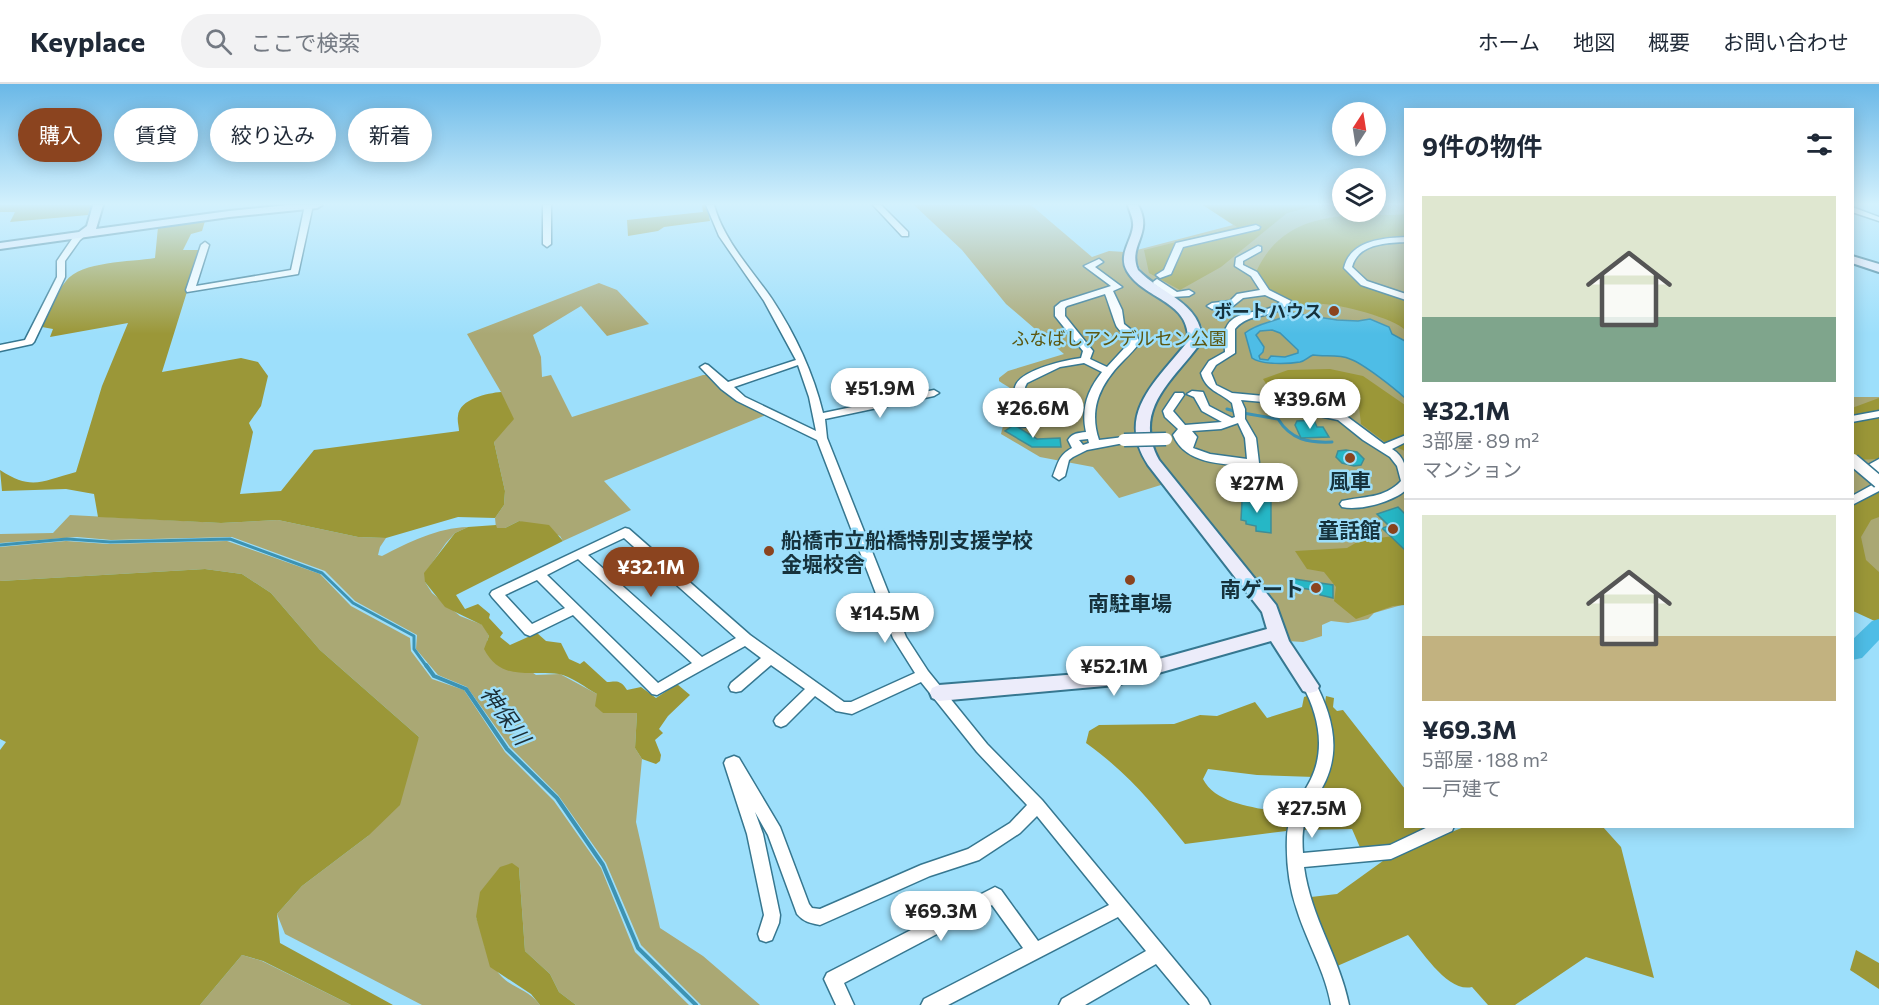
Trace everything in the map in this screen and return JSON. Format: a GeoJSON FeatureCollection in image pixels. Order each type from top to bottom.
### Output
{"type":"FeatureCollection","features":[{"type":"Feature","properties":{"kind":"street"},"geometry":{"type":"LineString","coordinates":[[0,348],[29,342],[60,279],[61,261],[70,248]]}},
{"type":"Feature","properties":{"kind":"street"},"geometry":{"type":"LineString","coordinates":[[205,248],[190,290],[295,272],[301,248]]}},
{"type":"Feature","properties":{"kind":"street"},"geometry":{"type":"LineString","coordinates":[[732,248],[775,310],[810,378],[820,417],[822,438],[900,638],[923,675],[982,748],[1037,805],[1201,1005]]}},
{"type":"Feature","properties":{"kind":"street"},"geometry":{"type":"LineString","coordinates":[[1132,248],[1129,256],[1132,270],[1188,315],[1196,334],[1195,341],[1147,403],[1142,415],[1142,437],[1153,462],[1270,610],[1276,633],[1320,703],[1325,723],[1327,754],[1319,778],[1300,810],[1295,828],[1296,861],[1304,909],[1334,979],[1340,1005]]}},
{"type":"Feature","properties":{"kind":"street"},"geometry":{"type":"LineString","coordinates":[[1178,248],[1164,276],[1175,295],[1189,293]]}},
{"type":"Feature","properties":{"kind":"street"},"geometry":{"type":"LineString","coordinates":[[1362,248],[1350,258],[1348,268],[1364,283],[1404,296]]}},
{"type":"Feature","properties":{"kind":"street"},"geometry":{"type":"LineString","coordinates":[[1258,249],[1239,260],[1239,266],[1254,274],[1266,292],[1286,301],[1278,309],[1242,318],[1232,326],[1230,353],[1208,367],[1206,376],[1211,385],[1232,396],[1275,400],[1304,410],[1341,417],[1367,438],[1385,448],[1402,466],[1404,474]]}},
{"type":"Feature","properties":{"kind":"street"},"geometry":{"type":"LineString","coordinates":[[1854,260],[1879,268]]}},
{"type":"Feature","properties":{"kind":"street"},"geometry":{"type":"LineString","coordinates":[[1085,360],[1088,348],[1060,316],[1059,310],[1064,304],[1118,287],[1088,266],[1099,262]]}},
{"type":"Feature","properties":{"kind":"street"},"geometry":{"type":"LineString","coordinates":[[1093,440],[1087,422],[1090,402],[1108,371],[1135,342],[1131,334],[1120,325],[1117,310],[1107,290]]}},
{"type":"Feature","properties":{"kind":"street"},"geometry":{"type":"LineString","coordinates":[[1212,306],[1233,303],[1240,296],[1266,292]]}},
{"type":"Feature","properties":{"kind":"street"},"geometry":{"type":"LineString","coordinates":[[1030,424],[1024,426],[1015,413],[1022,407],[1020,387],[1023,381],[1057,365],[1085,360],[1108,371]]}},
{"type":"Feature","properties":{"kind":"street"},"geometry":{"type":"LineString","coordinates":[[725,387],[801,361]]}},
{"type":"Feature","properties":{"kind":"street"},"geometry":{"type":"LineString","coordinates":[[705,367],[725,387],[770,415],[822,438]]}},
{"type":"Feature","properties":{"kind":"street"},"geometry":{"type":"LineString","coordinates":[[1211,385],[1196,394],[1204,408],[1238,416]]}},
{"type":"Feature","properties":{"kind":"street"},"geometry":{"type":"LineString","coordinates":[[820,417],[934,393]]}},
{"type":"Feature","properties":{"kind":"street"},"geometry":{"type":"LineString","coordinates":[[1179,395],[1168,411],[1168,415],[1185,428],[1192,437],[1187,449]]}},
{"type":"Feature","properties":{"kind":"street"},"geometry":{"type":"LineString","coordinates":[[1232,396],[1238,416],[1252,436],[1252,463],[1266,483],[1279,491]]}},
{"type":"Feature","properties":{"kind":"street"},"geometry":{"type":"LineString","coordinates":[[1252,463],[1207,458],[1187,449],[1178,438],[1180,432],[1185,428],[1213,427],[1238,416],[1256,399]]}},
{"type":"Feature","properties":{"kind":"street"},"geometry":{"type":"LineString","coordinates":[[1854,419],[1879,414]]}},
{"type":"Feature","properties":{"kind":"street"},"geometry":{"type":"LineString","coordinates":[[1059,476],[1066,457],[1093,440],[1178,438]]}},
{"type":"Feature","properties":{"kind":"street"},"geometry":{"type":"LineString","coordinates":[[1385,448],[1404,439]]}},
{"type":"Feature","properties":{"kind":"street"},"geometry":{"type":"LineString","coordinates":[[1854,461],[1879,482]]}},
{"type":"Feature","properties":{"kind":"street"},"geometry":{"type":"LineString","coordinates":[[1854,500],[1878,487],[1873,470],[1874,465],[1879,463]]}},
{"type":"Feature","properties":{"kind":"street"},"geometry":{"type":"LineString","coordinates":[[1346,504],[1390,497],[1398,492],[1404,484]]}},
{"type":"Feature","properties":{"kind":"street"},"geometry":{"type":"LineString","coordinates":[[574,609],[530,631],[496,594],[625,532],[745,639],[841,706],[852,708],[923,675]]}},
{"type":"Feature","properties":{"kind":"street"},"geometry":{"type":"LineString","coordinates":[[579,554],[701,664]]}},
{"type":"Feature","properties":{"kind":"street"},"geometry":{"type":"LineString","coordinates":[[539,574],[657,690],[745,639]]}},
{"type":"Feature","properties":{"kind":"street"},"geometry":{"type":"LineString","coordinates":[[939,693],[1116,678],[1276,633]]}},
{"type":"Feature","properties":{"kind":"street"},"geometry":{"type":"LineString","coordinates":[[736,687],[771,657]]}},
{"type":"Feature","properties":{"kind":"street"},"geometry":{"type":"LineString","coordinates":[[781,721],[814,688]]}},
{"type":"Feature","properties":{"kind":"street"},"geometry":{"type":"LineString","coordinates":[[766,934],[772,915],[755,834],[731,763],[734,762],[775,832],[803,909],[808,915],[820,917],[927,870],[973,855],[1015,828],[1037,805]]}},
{"type":"Feature","properties":{"kind":"street"},"geometry":{"type":"LineString","coordinates":[[1296,861],[1391,852],[1443,828]]}},
{"type":"Feature","properties":{"kind":"street"},"geometry":{"type":"LineString","coordinates":[[845,1005],[833,979],[995,895],[1035,951]]}},
{"type":"Feature","properties":{"kind":"street"},"geometry":{"type":"LineString","coordinates":[[930,1005],[1121,907]]}},
{"type":"Feature","properties":{"kind":"street"},"geometry":{"type":"LineString","coordinates":[[1068,1005],[1159,953]]}},
{"type":"Feature","properties":{"kind":"green space","name":"ふなばしアンデルセン公園"},"geometry":{"type":"Polygon","coordinates":[[[960,248],[1081,248],[1092,257],[1109,251],[1125,252],[1125,261],[1183,316],[1192,337],[1141,402],[1137,415],[1139,446],[1164,484],[1119,498],[1093,467],[1040,457],[1001,434],[1006,414],[1019,406],[1015,393],[999,381],[999,378],[1008,371],[1064,354],[1006,304],[960,248]]]}},
{"type":"Feature","properties":{"kind":"green space","name":"ふなばしアンデルセン公園"},"geometry":{"type":"Polygon","coordinates":[[[1145,248],[1404,248],[1404,604],[1374,613],[1368,619],[1348,623],[1331,621],[1322,625],[1322,636],[1303,642],[1287,641],[1271,601],[1273,599],[1160,461],[1153,446],[1150,432],[1155,406],[1170,382],[1199,345],[1203,329],[1197,318],[1187,308],[1142,272],[1137,262],[1137,250],[1145,248]]]}},
{"type":"Feature","properties":{"kind":"green space"},"geometry":{"type":"Polygon","coordinates":[[[599,283],[617,290],[649,324],[607,336],[581,306],[533,335],[541,357],[542,377],[551,375],[572,417],[703,375],[708,375],[737,401],[766,415],[604,481],[631,510],[563,541],[560,536],[519,521],[505,528],[496,528],[495,518],[504,505],[505,491],[494,442],[501,392],[467,334],[599,283]]]}},
{"type":"Feature","properties":{"kind":"green space"},"geometry":{"type":"Polygon","coordinates":[[[1854,397],[1879,397],[1879,579],[1854,593],[1854,397]]]}},
{"type":"Feature","properties":{"kind":"green space"},"geometry":{"type":"Polygon","coordinates":[[[70,515],[221,523],[278,520],[358,537],[386,538],[378,555],[382,556],[434,533],[468,527],[455,533],[446,543],[425,573],[425,582],[432,593],[460,616],[483,625],[489,636],[487,641],[536,675],[560,674],[597,694],[603,713],[637,713],[635,748],[642,759],[636,822],[660,928],[703,956],[760,1005],[701,1005],[641,945],[606,863],[558,795],[510,747],[467,687],[438,675],[416,649],[417,635],[355,601],[325,571],[232,537],[111,540],[77,537],[0,543],[0,534],[53,533],[70,515]]]}},
{"type":"Feature","properties":{"kind":"green space"},"geometry":{"type":"Polygon","coordinates":[[[66,541],[108,544],[227,541],[320,574],[351,606],[410,638],[411,651],[432,679],[464,690],[505,752],[554,801],[601,868],[635,952],[689,1005],[576,1005],[559,992],[550,974],[525,951],[519,868],[476,917],[488,955],[496,969],[502,977],[531,996],[540,1005],[422,1005],[285,934],[277,914],[302,886],[368,836],[419,737],[320,650],[271,593],[242,574],[205,569],[0,581],[0,547],[66,541]]]}},
{"type":"Feature","properties":{"kind":"green space"},"geometry":{"type":"Polygon","coordinates":[[[242,955],[262,961],[351,1005],[200,1005],[242,955]]]}},
{"type":"Feature","properties":{"kind":"shaded area"},"geometry":{"type":"Polygon","coordinates":[[[156,248],[200,250],[162,372],[241,358],[258,362],[268,376],[261,406],[249,423],[253,432],[240,494],[281,491],[314,450],[459,431],[458,416],[463,405],[475,398],[501,392],[514,419],[494,442],[505,491],[504,505],[495,518],[458,517],[386,538],[358,537],[278,520],[221,523],[98,517],[94,494],[66,489],[2,491],[0,470],[29,482],[45,481],[76,472],[102,386],[128,323],[50,337],[53,329],[42,327],[62,286],[73,274],[94,266],[155,258],[156,248]]]}},
{"type":"Feature","properties":{"kind":"shaded area"},"geometry":{"type":"Polygon","coordinates":[[[1152,248],[1244,248],[1221,267],[1180,290],[1149,273],[1144,250],[1152,248]]]}},
{"type":"Feature","properties":{"kind":"shaded area"},"geometry":{"type":"Polygon","coordinates":[[[1271,248],[1363,248],[1349,261],[1356,277],[1404,296],[1404,329],[1389,321],[1349,308],[1316,304],[1303,309],[1261,290],[1254,277],[1262,260],[1271,248]]]}},
{"type":"Feature","properties":{"kind":"shaded area"},"geometry":{"type":"Polygon","coordinates":[[[1330,369],[1363,376],[1404,404],[1404,451],[1386,443],[1361,424],[1357,389],[1328,382],[1313,385],[1289,396],[1273,394],[1263,379],[1288,370],[1330,369]]]}},
{"type":"Feature","properties":{"kind":"shaded area"},"geometry":{"type":"Polygon","coordinates":[[[1879,398],[1879,459],[1854,460],[1854,407],[1879,398]]]}},
{"type":"Feature","properties":{"kind":"shaded area"},"geometry":{"type":"Polygon","coordinates":[[[1869,490],[1879,492],[1879,517],[1871,520],[1861,537],[1866,560],[1879,572],[1879,623],[1854,611],[1854,496],[1869,490]]]}},
{"type":"Feature","properties":{"kind":"shaded area"},"geometry":{"type":"Polygon","coordinates":[[[519,521],[549,525],[563,541],[456,595],[465,609],[478,604],[490,614],[489,618],[503,633],[500,637],[510,645],[537,633],[546,641],[561,643],[569,659],[580,664],[584,661],[607,682],[614,681],[623,684],[627,690],[641,687],[656,698],[677,684],[690,695],[668,716],[659,729],[663,733],[655,740],[661,755],[660,761],[656,764],[642,759],[635,748],[637,713],[603,713],[595,706],[597,694],[564,675],[517,672],[499,666],[484,649],[489,636],[482,625],[445,607],[425,582],[424,573],[455,533],[468,527],[496,525],[497,528],[505,528],[519,521]]]}},
{"type":"Feature","properties":{"kind":"shaded area"},"geometry":{"type":"Polygon","coordinates":[[[1393,536],[1404,545],[1404,605],[1393,606],[1356,619],[1334,601],[1336,587],[1324,572],[1307,569],[1295,551],[1347,548],[1359,541],[1393,536]]]}},
{"type":"Feature","properties":{"kind":"shaded area"},"geometry":{"type":"Polygon","coordinates":[[[205,569],[242,574],[271,593],[320,650],[419,737],[400,805],[368,836],[302,886],[277,914],[280,943],[393,1005],[351,1005],[263,961],[242,955],[200,1005],[0,1005],[0,750],[6,742],[0,739],[0,581],[205,569]]]}},
{"type":"Feature","properties":{"kind":"shaded area"},"geometry":{"type":"Polygon","coordinates":[[[1307,696],[1316,704],[1323,753],[1314,777],[1257,775],[1208,769],[1203,779],[1209,788],[1227,800],[1282,813],[1288,819],[1289,827],[1286,831],[1185,844],[1128,778],[1086,743],[1089,731],[1099,725],[1174,724],[1200,715],[1217,716],[1255,702],[1267,718],[1302,707],[1304,697],[1307,696]]]}},
{"type":"Feature","properties":{"kind":"shaded area"},"geometry":{"type":"Polygon","coordinates":[[[1326,696],[1334,698],[1333,707],[1337,711],[1343,710],[1404,788],[1404,828],[1430,828],[1390,848],[1362,852],[1352,829],[1298,830],[1329,724],[1326,696]]]}},
{"type":"Feature","properties":{"kind":"shaded area"},"geometry":{"type":"Polygon","coordinates":[[[1462,828],[1604,828],[1621,847],[1654,978],[1586,957],[1515,1005],[1488,1005],[1472,987],[1454,984],[1445,977],[1408,935],[1335,967],[1310,909],[1311,897],[1337,894],[1387,858],[1462,828]]]}},
{"type":"Feature","properties":{"kind":"shaded area"},"geometry":{"type":"Polygon","coordinates":[[[512,863],[519,868],[525,951],[550,974],[559,992],[576,1005],[540,1005],[531,994],[490,967],[476,917],[480,892],[500,867],[512,863]]]}},
{"type":"Feature","properties":{"kind":"shaded area"},"geometry":{"type":"Polygon","coordinates":[[[1856,950],[1879,963],[1879,989],[1850,970],[1856,950]]]}},
{"type":"Feature","properties":{"kind":"water"},"geometry":{"type":"Polygon","coordinates":[[[1292,313],[1337,320],[1370,319],[1389,327],[1392,334],[1404,340],[1404,397],[1371,371],[1346,357],[1313,355],[1300,362],[1282,363],[1256,360],[1252,358],[1245,333],[1256,326],[1292,313]],[[1272,330],[1260,331],[1256,335],[1264,347],[1259,356],[1260,359],[1268,360],[1271,356],[1285,357],[1298,353],[1298,350],[1280,333],[1272,330]]]}},
{"type":"Feature","properties":{"kind":"building"},"geometry":{"type":"Polygon","coordinates":[[[1314,420],[1317,427],[1323,427],[1329,437],[1301,438],[1295,425],[1297,421],[1314,420]]]}},
{"type":"Feature","properties":{"kind":"building"},"geometry":{"type":"Polygon","coordinates":[[[1014,425],[1037,439],[1060,438],[1061,447],[1032,447],[1005,431],[1014,425]]]}},
{"type":"Feature","properties":{"kind":"building","name":"風車"},"geometry":{"type":"Polygon","coordinates":[[[1338,451],[1357,452],[1364,459],[1361,465],[1342,463],[1336,457],[1338,451]]]}},
{"type":"Feature","properties":{"kind":"building"},"geometry":{"type":"Polygon","coordinates":[[[1245,498],[1271,500],[1271,533],[1256,531],[1256,526],[1246,524],[1246,521],[1241,520],[1242,501],[1245,501],[1245,498]]]}},
{"type":"Feature","properties":{"kind":"building","name":"童話館"},"geometry":{"type":"Polygon","coordinates":[[[1398,507],[1404,513],[1404,549],[1382,528],[1389,526],[1377,514],[1398,507]]]}},
{"type":"Feature","properties":{"kind":"building","name":"南ゲート"},"geometry":{"type":"Polygon","coordinates":[[[1294,579],[1333,585],[1333,598],[1320,595],[1320,591],[1294,587],[1294,579]]]}},
{"type":"Feature","properties":{"kind":"waterway"},"geometry":{"type":"LineString","coordinates":[[1227,409],[1237,412]]}},
{"type":"Feature","properties":{"kind":"waterway"},"geometry":{"type":"LineString","coordinates":[[1243,413],[1278,419],[1289,432],[1301,439],[1332,442]]}},
{"type":"Feature","properties":{"kind":"waterway","name":"神保川"},"geometry":{"type":"LineString","coordinates":[[0,545],[67,539],[110,542],[230,539],[322,573],[353,603],[414,636],[414,649],[427,667]]}},
{"type":"Feature","properties":{"kind":"waterway"},"geometry":{"type":"LineString","coordinates":[[1854,652],[1879,627]]}},
{"type":"Feature","properties":{"kind":"waterway","name":"神保川"},"geometry":{"type":"LineString","coordinates":[[426,665],[434,676],[466,689],[507,749],[557,798],[603,865],[638,948],[696,1005]]}},
{"type":"Feature","properties":{"kind":"place","name":"ボートハウス"},"geometry":{"type":"Point","coordinates":[1334,311]}},
{"type":"Feature","properties":{"kind":"place","name":"風車"},"geometry":{"type":"Point","coordinates":[1350,458]}},
{"type":"Feature","properties":{"kind":"place","name":"童話館"},"geometry":{"type":"Point","coordinates":[1393,529]}},
{"type":"Feature","properties":{"kind":"place","name":"船橋市立船橋特別支援学校 金堀校舎"},"geometry":{"type":"Point","coordinates":[769,551]}},
{"type":"Feature","properties":{"kind":"place","name":"南駐車場"},"geometry":{"type":"Point","coordinates":[1130,580]}},
{"type":"Feature","properties":{"kind":"place","name":"南ゲート"},"geometry":{"type":"Point","coordinates":[1316,588]}}]}
